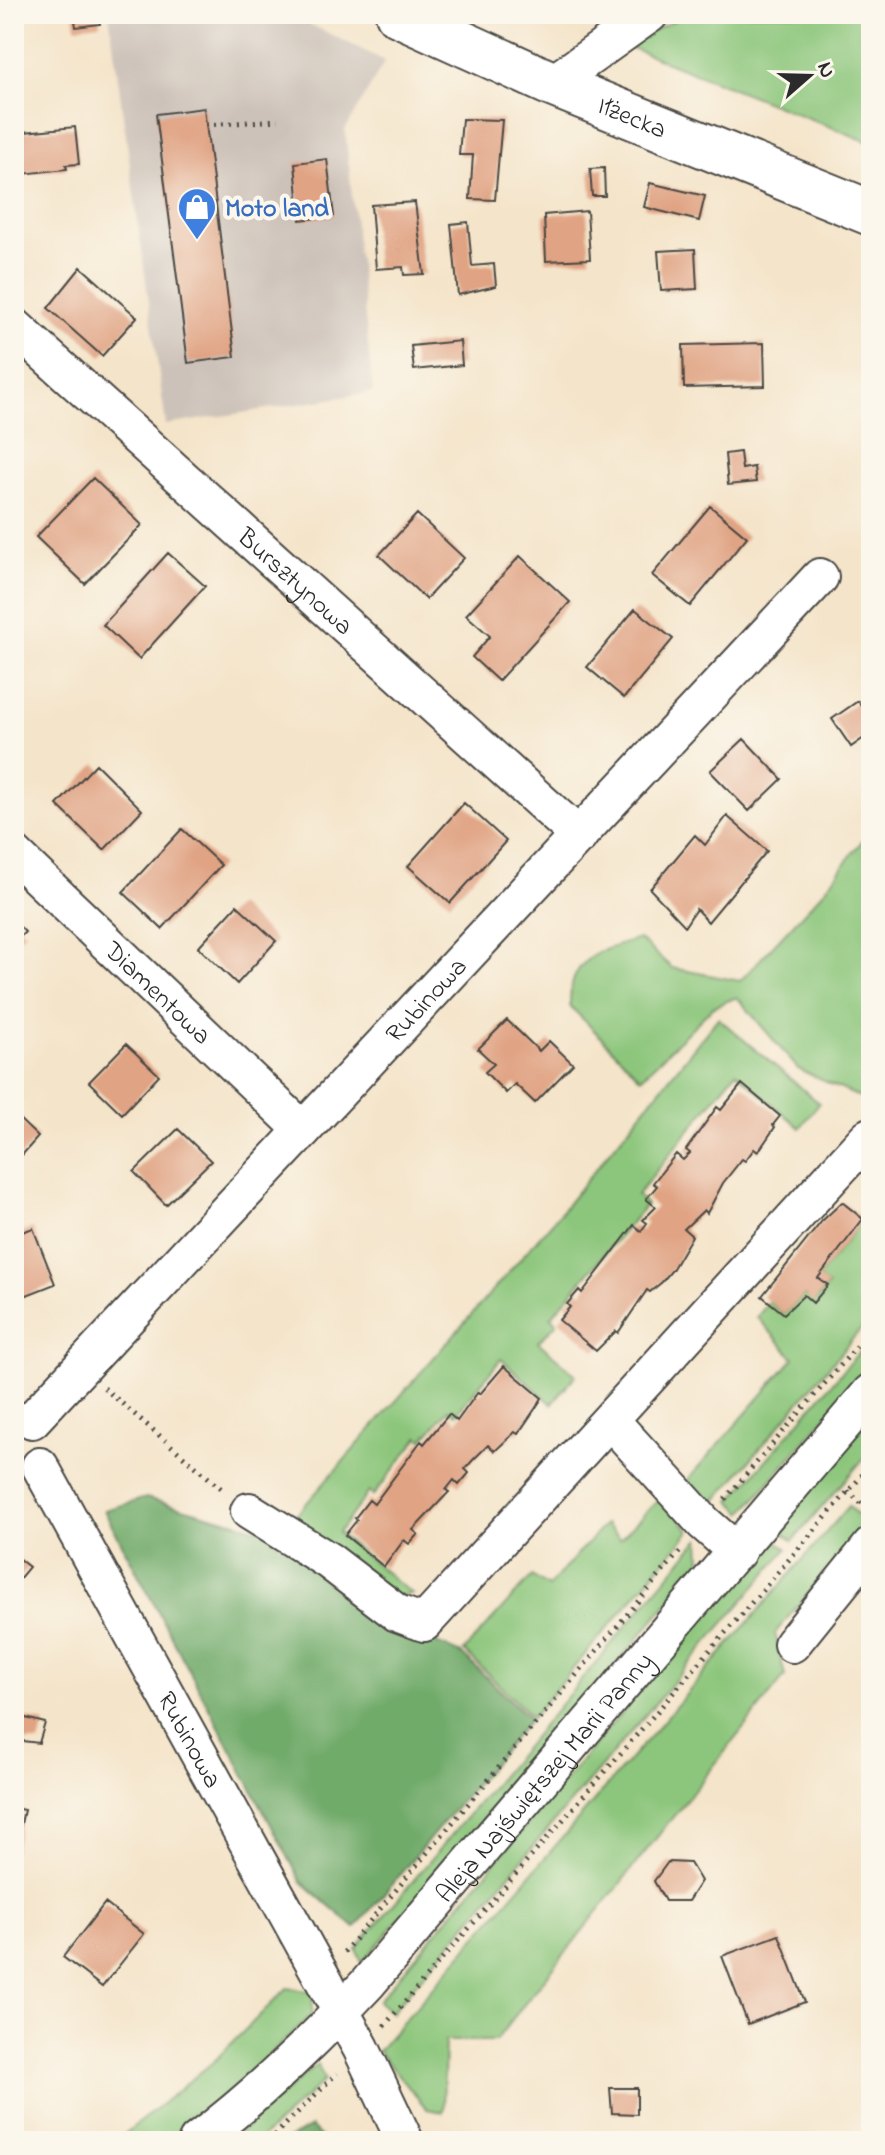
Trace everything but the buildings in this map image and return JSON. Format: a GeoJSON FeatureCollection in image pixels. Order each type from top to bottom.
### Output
{"type":"FeatureCollection","features":[{"type":"Feature","properties":{"kind":"main road","name":"Iłżecka"},"geometry":{"type":"LineString","coordinates":[[398,14],[552,84],[871,213]]}},
{"type":"Feature","properties":{"kind":"street"},"geometry":{"type":"LineString","coordinates":[[552,84],[650,14]]}},
{"type":"Feature","properties":{"kind":"street","name":"Bursztynowa"},"geometry":{"type":"LineString","coordinates":[[14,326],[579,836]]}},
{"type":"Feature","properties":{"kind":"street","name":"Rubinowa"},"geometry":{"type":"LineString","coordinates":[[405,2141],[361,2048],[27,1469],[46,1458],[48,1441],[39,1425],[23,1420],[303,1130],[820,577]]}},
{"type":"Feature","properties":{"kind":"street","name":"Diamentowa"},"geometry":{"type":"LineString","coordinates":[[14,854],[303,1130]]}},
{"type":"Feature","properties":{"kind":"street"},"geometry":{"type":"LineString","coordinates":[[249,1511],[329,1561],[397,1613],[424,1623],[868,1137],[871,1140]]}},
{"type":"Feature","properties":{"kind":"street","name":"Aleja Najświętszej Marii Panny"},"geometry":{"type":"LineString","coordinates":[[197,2141],[238,2110],[340,2013],[871,1392]]}},
{"type":"Feature","properties":{"kind":"street"},"geometry":{"type":"LineString","coordinates":[[611,1421],[704,1523],[737,1552]]}},
{"type":"Feature","properties":{"kind":"street"},"geometry":{"type":"LineString","coordinates":[[792,1644],[871,1546]]}},
{"type":"Feature","properties":{"kind":"path"},"geometry":{"type":"LineString","coordinates":[[206,125],[278,120]]}},
{"type":"Feature","properties":{"kind":"path"},"geometry":{"type":"LineString","coordinates":[[321,1980],[704,1523],[871,1330]]}},
{"type":"Feature","properties":{"kind":"path"},"geometry":{"type":"LineString","coordinates":[[94,1380],[249,1511]]}},
{"type":"Feature","properties":{"kind":"path"},"geometry":{"type":"LineString","coordinates":[[269,2141],[401,2011],[871,1465]]}},
{"type":"Feature","properties":{"kind":"path"},"geometry":{"type":"LineString","coordinates":[[848,1491],[871,1513]]}},
{"type":"Feature","properties":{"kind":"shaded area"},"geometry":{"type":"Polygon","coordinates":[[[109,14],[289,14],[385,61],[345,130],[373,392],[166,425],[109,14]]]}},
{"type":"Feature","properties":{"kind":"green space"},"geometry":{"type":"Polygon","coordinates":[[[687,14],[871,14],[871,143],[624,45],[687,14]]]}},
{"type":"Feature","properties":{"kind":"green space"},"geometry":{"type":"Polygon","coordinates":[[[871,829],[871,1103],[798,1069],[737,997],[713,1007],[641,1078],[570,1006],[571,990],[581,966],[599,953],[639,939],[672,968],[740,981],[824,891],[871,829]]]}},
{"type":"Feature","properties":{"kind":"green space"},"geometry":{"type":"Polygon","coordinates":[[[718,1018],[819,1103],[800,1128],[736,1072],[637,1195],[646,1205],[551,1317],[557,1323],[538,1342],[576,1375],[552,1404],[501,1359],[456,1414],[449,1409],[423,1440],[419,1437],[373,1496],[369,1492],[338,1533],[412,1594],[388,1598],[291,1521],[556,1218],[718,1018]]]}},
{"type":"Feature","properties":{"kind":"green space"},"geometry":{"type":"Polygon","coordinates":[[[871,1215],[871,1317],[708,1510],[686,1482],[794,1358],[757,1317],[769,1302],[784,1314],[804,1295],[814,1302],[828,1286],[818,1278],[863,1219],[871,1215]]]}},
{"type":"Feature","properties":{"kind":"green space"},"geometry":{"type":"Polygon","coordinates":[[[871,1338],[871,1363],[743,1513],[731,1501],[871,1338]]]}},
{"type":"Feature","properties":{"kind":"green space"},"geometry":{"type":"Polygon","coordinates":[[[871,1416],[871,1450],[793,1541],[777,1527],[871,1416]]]}},
{"type":"Feature","properties":{"kind":"green space"},"geometry":{"type":"Polygon","coordinates":[[[662,1496],[690,1531],[532,1717],[464,1651],[532,1576],[548,1587],[605,1524],[620,1539],[662,1496]]]}},
{"type":"Feature","properties":{"kind":"green space"},"geometry":{"type":"Polygon","coordinates":[[[146,1498],[270,1532],[400,1627],[462,1654],[530,1719],[355,1928],[301,1881],[104,1510],[146,1498]]]}},
{"type":"Feature","properties":{"kind":"green space"},"geometry":{"type":"Polygon","coordinates":[[[849,1506],[866,1524],[775,1633],[785,1676],[495,2041],[445,2041],[443,2112],[427,2109],[378,2051],[849,1506]]]}},
{"type":"Feature","properties":{"kind":"green space"},"geometry":{"type":"Polygon","coordinates":[[[771,1536],[787,1549],[391,2013],[378,2001],[771,1536]]]}},
{"type":"Feature","properties":{"kind":"green space"},"geometry":{"type":"Polygon","coordinates":[[[700,1538],[701,1561],[691,1576],[362,1963],[356,1949],[700,1538]]]}},
{"type":"Feature","properties":{"kind":"green space"},"geometry":{"type":"Polygon","coordinates":[[[287,1988],[313,1992],[312,2015],[202,2119],[172,2141],[116,2141],[213,2062],[287,1988]]]}},
{"type":"Feature","properties":{"kind":"green space"},"geometry":{"type":"Polygon","coordinates":[[[317,2064],[325,2080],[258,2141],[230,2141],[317,2064]]]}},
{"type":"Feature","properties":{"kind":"green space"},"geometry":{"type":"Polygon","coordinates":[[[311,2127],[325,2141],[285,2141],[311,2127]]]}},
{"type":"Feature","properties":{"kind":"place","name":"Moto land"},"geometry":{"type":"Point","coordinates":[197,241]}}]}
